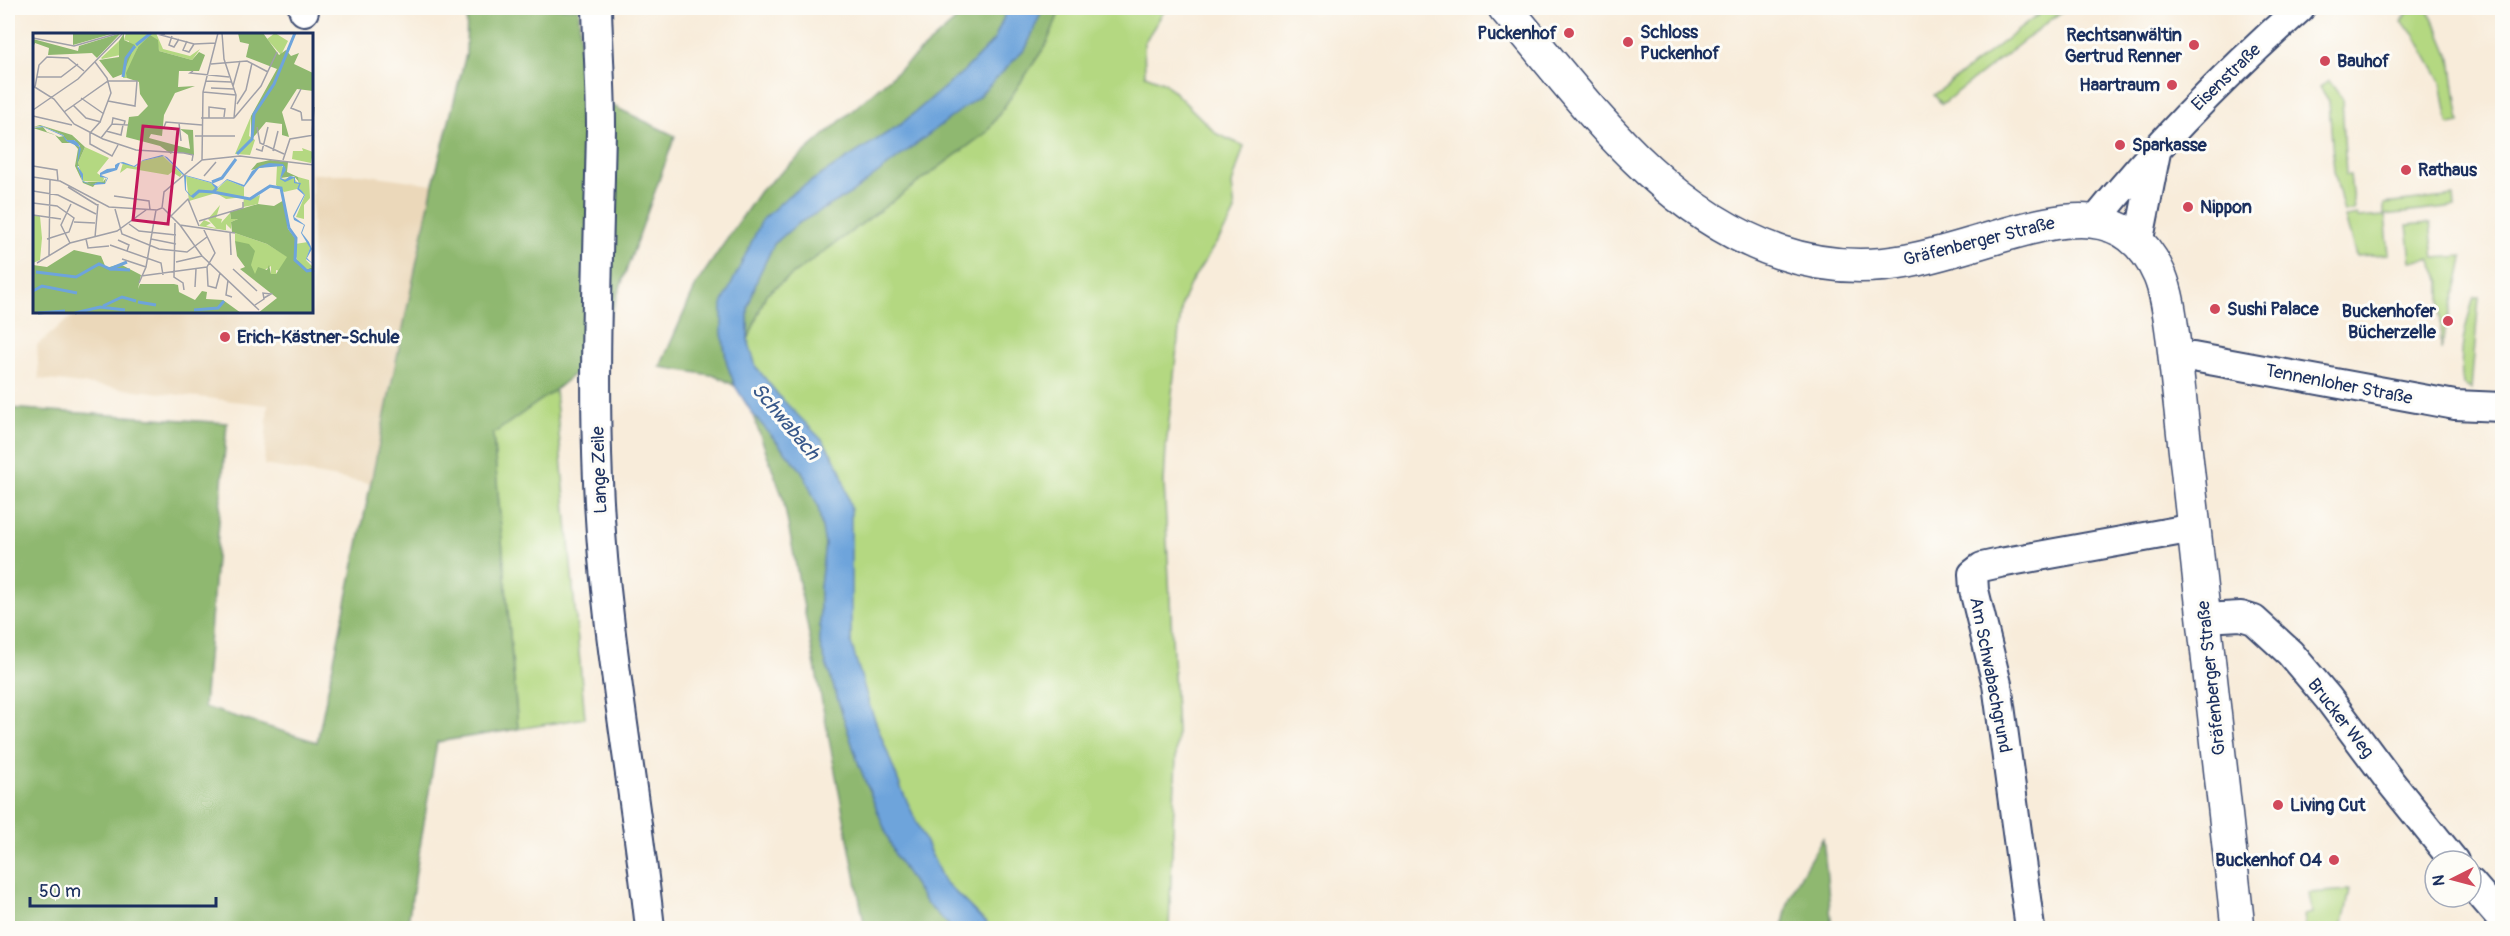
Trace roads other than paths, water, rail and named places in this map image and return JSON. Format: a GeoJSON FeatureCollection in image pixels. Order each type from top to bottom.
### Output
{"type":"FeatureCollection","features":[{"type":"Feature","properties":{"kind":"main road","name":"Gräfenberger Straße"},"geometry":{"type":"LineString","coordinates":[[1506,8],[1616,138],[1663,183],[1722,226],[1771,249],[1796,257],[1838,265],[1883,264],[1940,254],[2052,222],[2073,219],[2095,221],[2116,228],[2138,244],[2153,263],[2163,285],[2176,358],[2238,928]]}},
{"type":"Feature","properties":{"kind":"street","name":"Lange Zeile"},"geometry":{"type":"LineString","coordinates":[[597,8],[601,125],[596,309],[598,482],[609,625],[632,773],[650,928]]}},
{"type":"Feature","properties":{"kind":"street","name":"Eisenstraße"},"geometry":{"type":"LineString","coordinates":[[2095,221],[2121,188],[2198,103],[2254,48],[2300,8]]}},
{"type":"Feature","properties":{"kind":"street","name":"Eisenstraße"},"geometry":{"type":"LineString","coordinates":[[2138,244],[2156,152]]}},
{"type":"Feature","properties":{"kind":"street","name":"Tennenloher Straße"},"geometry":{"type":"LineString","coordinates":[[2176,358],[2193,357],[2455,405],[2502,407]]}},
{"type":"Feature","properties":{"kind":"street","name":"Am Schwabachgrund"},"geometry":{"type":"LineString","coordinates":[[2030,928],[1997,684],[1974,590],[1974,574],[1982,567],[2000,563],[2194,528]]}},
{"type":"Feature","properties":{"kind":"street","name":"Brucker Weg"},"geometry":{"type":"LineString","coordinates":[[2204,618],[2241,616],[2254,620],[2290,653],[2328,698],[2444,849]]}},
{"type":"Feature","properties":{"kind":"street"},"geometry":{"type":"LineString","coordinates":[[2483,897],[2502,919]]}},
{"type":"Feature","properties":{"kind":"water","name":"Schwabach"},"geometry":{"type":"Polygon","coordinates":[[[1008,8],[1043,8],[1026,48],[978,97],[853,192],[797,224],[774,244],[758,277],[748,307],[748,340],[756,367],[779,396],[824,442],[840,468],[851,509],[851,643],[870,707],[901,788],[943,880],[991,928],[952,928],[926,903],[895,855],[859,765],[820,645],[820,587],[825,544],[818,506],[802,471],[752,413],[735,386],[727,364],[722,333],[722,304],[762,220],[788,196],[900,125],[964,71],[994,40],[1008,8]]]}},
{"type":"Feature","properties":{"kind":"place","name":"Puckenhof"},"geometry":{"type":"Point","coordinates":[1569,33]}},
{"type":"Feature","properties":{"kind":"place","name":"Schloss Puckenhof"},"geometry":{"type":"Point","coordinates":[1628,42]}},
{"type":"Feature","properties":{"kind":"place","name":"Rechtsanwältin Gertrud Renner"},"geometry":{"type":"Point","coordinates":[2194,45]}},
{"type":"Feature","properties":{"kind":"place","name":"Bauhof"},"geometry":{"type":"Point","coordinates":[2325,61]}},
{"type":"Feature","properties":{"kind":"place","name":"Haartraum"},"geometry":{"type":"Point","coordinates":[2172,85]}},
{"type":"Feature","properties":{"kind":"place","name":"Sparkasse"},"geometry":{"type":"Point","coordinates":[2120,145]}},
{"type":"Feature","properties":{"kind":"place","name":"Rathaus"},"geometry":{"type":"Point","coordinates":[2406,170]}},
{"type":"Feature","properties":{"kind":"place","name":"Nippon"},"geometry":{"type":"Point","coordinates":[2188,207]}},
{"type":"Feature","properties":{"kind":"place","name":"Sushi Palace"},"geometry":{"type":"Point","coordinates":[2215,309]}},
{"type":"Feature","properties":{"kind":"place","name":"Buckenhofer Bücherzelle"},"geometry":{"type":"Point","coordinates":[2448,321]}},
{"type":"Feature","properties":{"kind":"place","name":"Erich-Kästner-Schule"},"geometry":{"type":"Point","coordinates":[225,337]}},
{"type":"Feature","properties":{"kind":"place","name":"Living Cut"},"geometry":{"type":"Point","coordinates":[2278,805]}},
{"type":"Feature","properties":{"kind":"place","name":"Buckenhof 04"},"geometry":{"type":"Point","coordinates":[2334,860]}}]}
